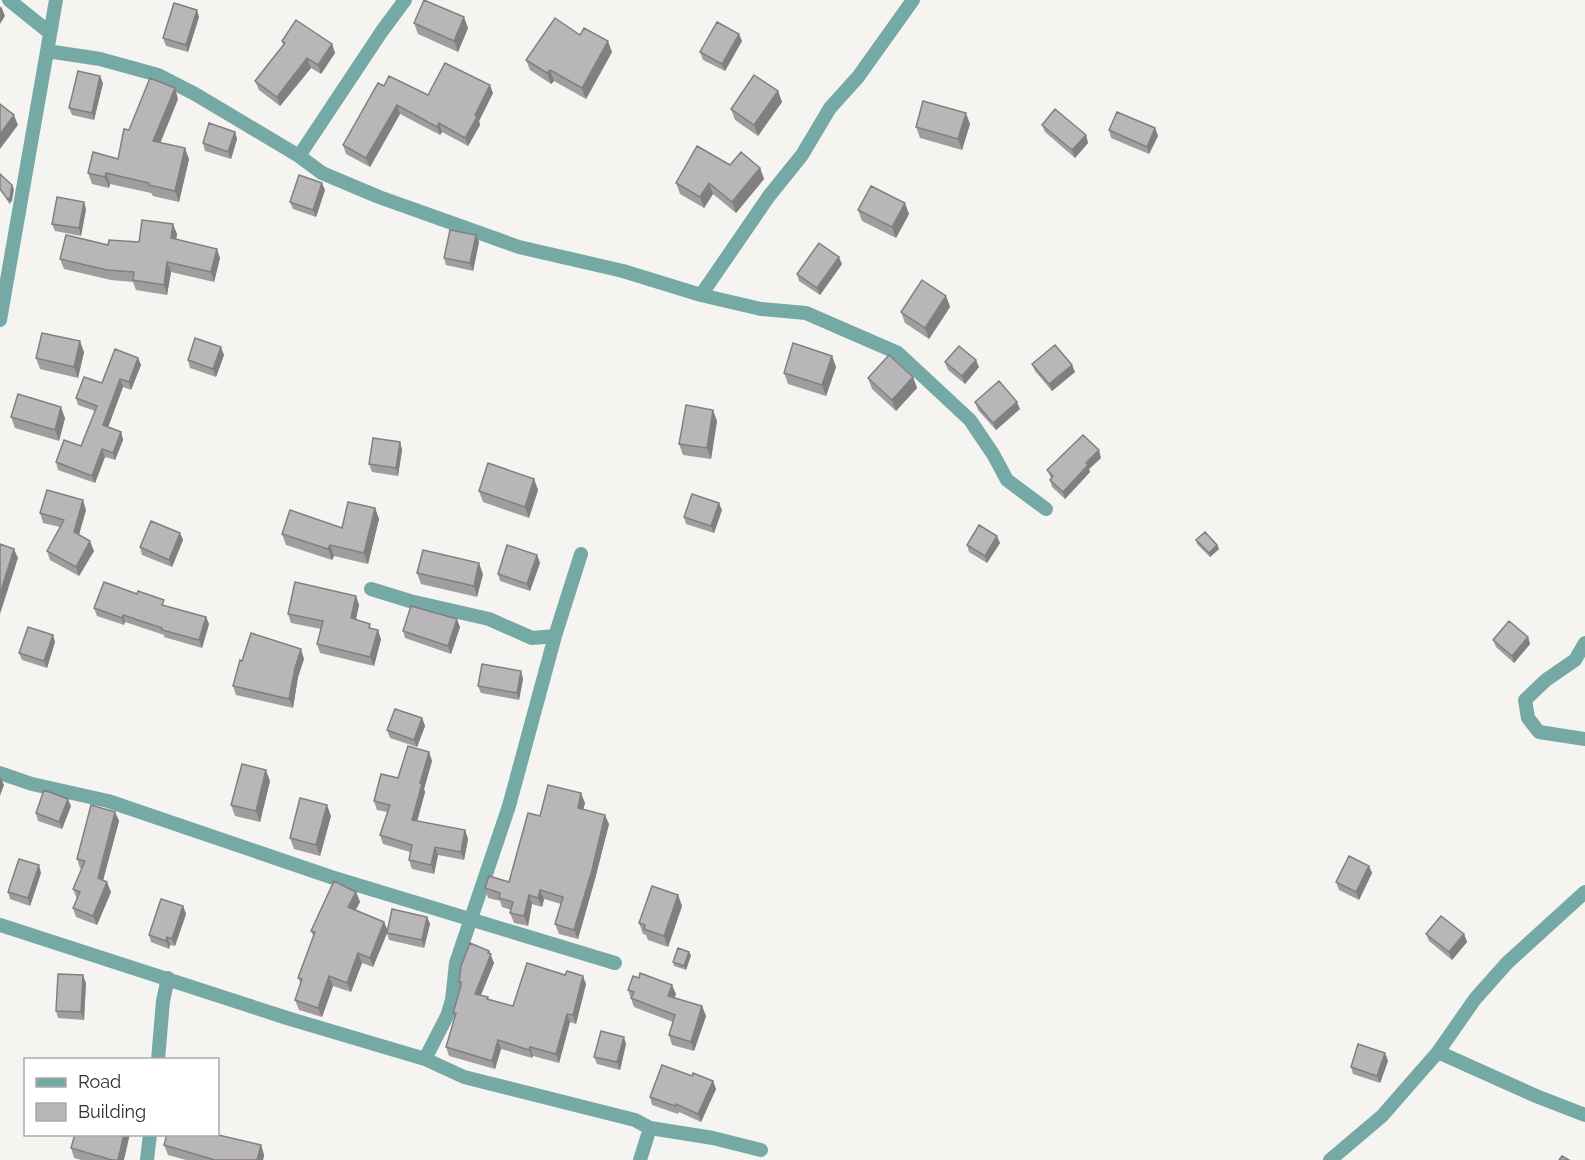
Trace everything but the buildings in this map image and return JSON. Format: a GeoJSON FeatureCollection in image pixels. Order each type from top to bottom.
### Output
{"type":"FeatureCollection","features":[{"type":"Feature","properties":{"kind":"street"},"geometry":{"type":"LineString","coordinates":[[9,0],[50,33]]}},
{"type":"Feature","properties":{"kind":"street"},"geometry":{"type":"LineString","coordinates":[[0,320],[56,0]]}},
{"type":"Feature","properties":{"kind":"street"},"geometry":{"type":"LineString","coordinates":[[299,156],[405,0]]}},
{"type":"Feature","properties":{"kind":"street"},"geometry":{"type":"LineString","coordinates":[[701,295],[769,196],[802,155],[830,108],[858,77],[913,0]]}},
{"type":"Feature","properties":{"kind":"street"},"geometry":{"type":"LineString","coordinates":[[47,51],[100,59],[158,75],[195,94],[299,156],[322,173],[380,197],[519,247],[623,271],[701,295],[761,309],[806,313],[857,333],[898,353],[970,420],[1007,480],[1046,509]]}},
{"type":"Feature","properties":{"kind":"street"},"geometry":{"type":"LineString","coordinates":[[425,1059],[447,1016],[452,1000],[456,963],[510,806],[555,636],[581,554]]}},
{"type":"Feature","properties":{"kind":"street"},"geometry":{"type":"LineString","coordinates":[[371,589],[410,601],[489,619],[532,638],[555,636]]}},
{"type":"Feature","properties":{"kind":"street"},"geometry":{"type":"LineString","coordinates":[[1585,643],[1575,660],[1546,680],[1525,700],[1528,718],[1539,732],[1585,740]]}},
{"type":"Feature","properties":{"kind":"street"},"geometry":{"type":"LineString","coordinates":[[0,773],[32,784],[108,801],[331,877],[615,963]]}},
{"type":"Feature","properties":{"kind":"street"},"geometry":{"type":"LineString","coordinates":[[1330,1160],[1382,1116],[1438,1052],[1475,999],[1506,963],[1585,892]]}},
{"type":"Feature","properties":{"kind":"street"},"geometry":{"type":"LineString","coordinates":[[0,925],[287,1018],[425,1059],[464,1077],[636,1120],[650,1128],[713,1138],[761,1150]]}},
{"type":"Feature","properties":{"kind":"street"},"geometry":{"type":"LineString","coordinates":[[158,1058],[163,1001],[168,978]]}},
{"type":"Feature","properties":{"kind":"street"},"geometry":{"type":"LineString","coordinates":[[1438,1052],[1536,1096],[1585,1115]]}},
{"type":"Feature","properties":{"kind":"street"},"geometry":{"type":"LineString","coordinates":[[640,1160],[650,1128]]}},
{"type":"Feature","properties":{"kind":"street"},"geometry":{"type":"LineString","coordinates":[[147,1160],[150,1136]]}}]}
